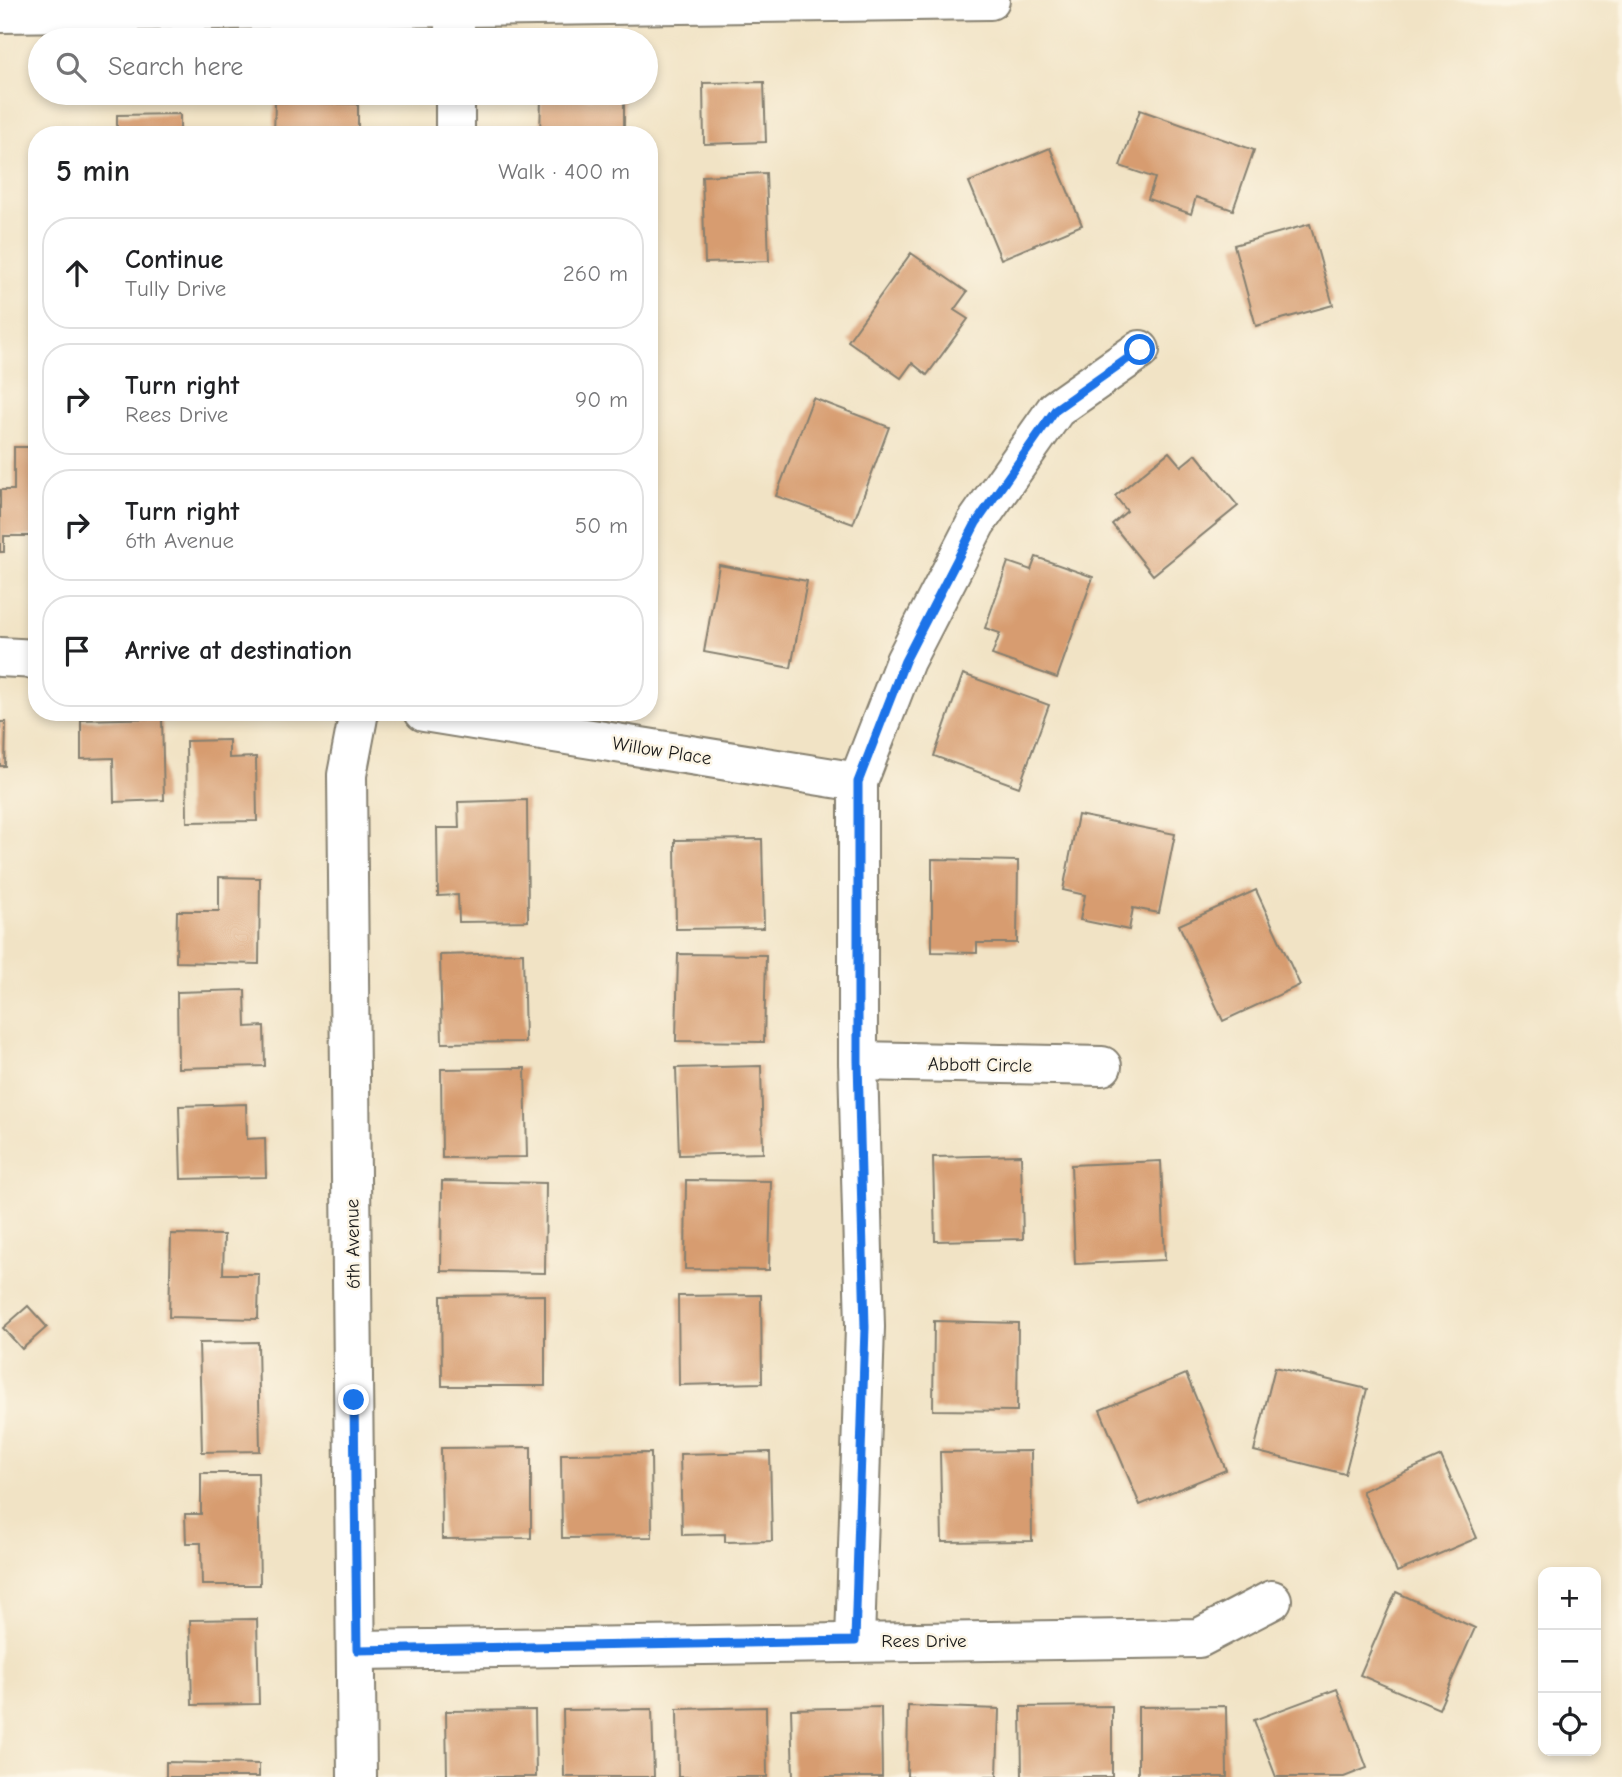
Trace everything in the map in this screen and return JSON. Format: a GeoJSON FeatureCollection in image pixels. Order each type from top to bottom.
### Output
{"type":"FeatureCollection","features":[{"type":"Feature","properties":{"kind":"street"},"geometry":{"type":"LineString","coordinates":[[0,13],[455,24],[990,0]]}},
{"type":"Feature","properties":{"kind":"street"},"geometry":{"type":"LineString","coordinates":[[455,105],[455,126]]}},
{"type":"Feature","properties":{"kind":"street"},"geometry":{"type":"LineString","coordinates":[[855,1641],[865,1327],[858,1061],[858,782],[905,661],[976,523],[1056,409],[1140,350]]}},
{"type":"Feature","properties":{"kind":"street"},"geometry":{"type":"LineString","coordinates":[[0,657],[28,659]]}},
{"type":"Feature","properties":{"kind":"street","name":"6th Avenue"},"geometry":{"type":"LineString","coordinates":[[357,721],[347,775],[357,1777]]}},
{"type":"Feature","properties":{"kind":"street","name":"Willow Place"},"geometry":{"type":"LineString","coordinates":[[480,721],[858,782]]}},
{"type":"Feature","properties":{"kind":"street","name":"Abbott Circle"},"geometry":{"type":"LineString","coordinates":[[858,1061],[1102,1066]]}},
{"type":"Feature","properties":{"kind":"street","name":"Rees Drive"},"geometry":{"type":"LineString","coordinates":[[357,1650],[1199,1638],[1272,1600]]}},
{"type":"Feature","properties":{"kind":"building"},"geometry":{"type":"Polygon","coordinates":[[[764,82],[766,142],[704,144],[703,83],[764,82]]]}},
{"type":"Feature","properties":{"kind":"building"},"geometry":{"type":"Polygon","coordinates":[[[275,105],[358,105],[358,126],[274,126],[275,105]]]}},
{"type":"Feature","properties":{"kind":"building"},"geometry":{"type":"Polygon","coordinates":[[[541,105],[624,105],[624,126],[540,126],[541,105]]]}},
{"type":"Feature","properties":{"kind":"building"},"geometry":{"type":"Polygon","coordinates":[[[1140,110],[1254,150],[1233,210],[1196,197],[1191,214],[1148,199],[1155,178],[1120,166],[1140,110]]]}},
{"type":"Feature","properties":{"kind":"building"},"geometry":{"type":"Polygon","coordinates":[[[180,114],[180,126],[117,126],[117,115],[180,114]]]}},
{"type":"Feature","properties":{"kind":"building"},"geometry":{"type":"Polygon","coordinates":[[[1050,148],[1082,225],[1001,259],[969,182],[1050,148]]]}},
{"type":"Feature","properties":{"kind":"building"},"geometry":{"type":"Polygon","coordinates":[[[766,173],[769,261],[705,263],[702,176],[766,173]]]}},
{"type":"Feature","properties":{"kind":"building"},"geometry":{"type":"Polygon","coordinates":[[[1310,224],[1333,305],[1256,326],[1234,245],[1310,224]]]}},
{"type":"Feature","properties":{"kind":"building"},"geometry":{"type":"Polygon","coordinates":[[[911,253],[967,292],[954,310],[968,319],[927,375],[912,363],[901,378],[848,341],[911,253]]]}},
{"type":"Feature","properties":{"kind":"building"},"geometry":{"type":"Polygon","coordinates":[[[813,398],[889,427],[853,524],[776,496],[813,398]]]}},
{"type":"Feature","properties":{"kind":"building"},"geometry":{"type":"Polygon","coordinates":[[[14,447],[28,447],[28,536],[4,536],[4,552],[0,552],[0,490],[14,490],[14,447]]]}},
{"type":"Feature","properties":{"kind":"building"},"geometry":{"type":"Polygon","coordinates":[[[1169,452],[1181,466],[1196,454],[1238,506],[1153,575],[1112,524],[1127,511],[1115,496],[1169,452]]]}},
{"type":"Feature","properties":{"kind":"building"},"geometry":{"type":"Polygon","coordinates":[[[1036,557],[1093,577],[1057,678],[992,655],[1000,633],[985,628],[1008,562],[1031,570],[1036,557]]]}},
{"type":"Feature","properties":{"kind":"building"},"geometry":{"type":"Polygon","coordinates":[[[719,565],[807,581],[791,668],[704,652],[719,565]]]}},
{"type":"Feature","properties":{"kind":"building"},"geometry":{"type":"Polygon","coordinates":[[[963,674],[1049,705],[1019,787],[934,756],[963,674]]]}},
{"type":"Feature","properties":{"kind":"building"},"geometry":{"type":"Polygon","coordinates":[[[81,721],[162,721],[164,800],[114,802],[113,758],[81,759],[81,721]]]}},
{"type":"Feature","properties":{"kind":"building"},"geometry":{"type":"Polygon","coordinates":[[[0,722],[6,722],[5,766],[0,766],[0,722]]]}},
{"type":"Feature","properties":{"kind":"building"},"geometry":{"type":"Polygon","coordinates":[[[229,740],[229,758],[256,757],[257,821],[187,822],[186,741],[229,740]]]}},
{"type":"Feature","properties":{"kind":"building"},"geometry":{"type":"Polygon","coordinates":[[[527,800],[528,921],[459,922],[458,895],[438,896],[437,828],[459,828],[458,802],[527,800]]]}},
{"type":"Feature","properties":{"kind":"building"},"geometry":{"type":"Polygon","coordinates":[[[1078,815],[1175,834],[1159,913],[1133,908],[1129,930],[1080,920],[1085,895],[1063,890],[1078,815]]]}},
{"type":"Feature","properties":{"kind":"building"},"geometry":{"type":"Polygon","coordinates":[[[762,839],[764,928],[676,929],[675,840],[762,839]]]}},
{"type":"Feature","properties":{"kind":"building"},"geometry":{"type":"Polygon","coordinates":[[[932,859],[1018,861],[1017,943],[977,943],[977,953],[932,952],[932,859]]]}},
{"type":"Feature","properties":{"kind":"building"},"geometry":{"type":"Polygon","coordinates":[[[219,877],[260,878],[259,964],[176,962],[177,911],[219,911],[219,877]]]}},
{"type":"Feature","properties":{"kind":"building"},"geometry":{"type":"Polygon","coordinates":[[[1256,890],[1300,985],[1223,1021],[1179,925],[1256,890]]]}},
{"type":"Feature","properties":{"kind":"building"},"geometry":{"type":"Polygon","coordinates":[[[523,953],[525,1042],[442,1043],[440,955],[523,953]]]}},
{"type":"Feature","properties":{"kind":"building"},"geometry":{"type":"Polygon","coordinates":[[[678,954],[766,955],[764,1042],[676,1041],[678,954]]]}},
{"type":"Feature","properties":{"kind":"building"},"geometry":{"type":"Polygon","coordinates":[[[245,990],[246,1027],[264,1026],[265,1066],[178,1068],[177,992],[245,990]]]}},
{"type":"Feature","properties":{"kind":"building"},"geometry":{"type":"Polygon","coordinates":[[[761,1066],[763,1153],[679,1155],[676,1068],[761,1066]]]}},
{"type":"Feature","properties":{"kind":"building"},"geometry":{"type":"Polygon","coordinates":[[[525,1068],[527,1157],[442,1158],[441,1069],[525,1068]]]}},
{"type":"Feature","properties":{"kind":"building"},"geometry":{"type":"Polygon","coordinates":[[[246,1104],[247,1139],[265,1138],[266,1177],[181,1179],[179,1106],[246,1104]]]}},
{"type":"Feature","properties":{"kind":"building"},"geometry":{"type":"Polygon","coordinates":[[[1021,1155],[1023,1239],[935,1241],[933,1157],[1021,1155]]]}},
{"type":"Feature","properties":{"kind":"building"},"geometry":{"type":"Polygon","coordinates":[[[1161,1161],[1165,1260],[1075,1264],[1071,1165],[1161,1161]]]}},
{"type":"Feature","properties":{"kind":"building"},"geometry":{"type":"Polygon","coordinates":[[[686,1180],[771,1181],[769,1270],[685,1269],[686,1180]]]}},
{"type":"Feature","properties":{"kind":"building"},"geometry":{"type":"Polygon","coordinates":[[[442,1181],[546,1183],[545,1273],[441,1271],[442,1181]]]}},
{"type":"Feature","properties":{"kind":"building"},"geometry":{"type":"Polygon","coordinates":[[[171,1234],[224,1235],[223,1274],[259,1274],[258,1319],[169,1317],[171,1234]]]}},
{"type":"Feature","properties":{"kind":"building"},"geometry":{"type":"Polygon","coordinates":[[[545,1295],[545,1386],[442,1386],[441,1296],[545,1295]]]}},
{"type":"Feature","properties":{"kind":"building"},"geometry":{"type":"Polygon","coordinates":[[[761,1295],[762,1383],[679,1385],[678,1296],[761,1295]]]}},
{"type":"Feature","properties":{"kind":"building"},"geometry":{"type":"Polygon","coordinates":[[[28,1306],[47,1327],[22,1349],[3,1328],[28,1306]]]}},
{"type":"Feature","properties":{"kind":"building"},"geometry":{"type":"Polygon","coordinates":[[[934,1321],[1018,1323],[1017,1411],[933,1410],[934,1321]]]}},
{"type":"Feature","properties":{"kind":"building"},"geometry":{"type":"Polygon","coordinates":[[[258,1342],[260,1451],[202,1452],[199,1343],[258,1342]]]}},
{"type":"Feature","properties":{"kind":"building"},"geometry":{"type":"Polygon","coordinates":[[[1275,1367],[1367,1389],[1345,1474],[1254,1451],[1275,1367]]]}},
{"type":"Feature","properties":{"kind":"building"},"geometry":{"type":"Polygon","coordinates":[[[1186,1374],[1226,1470],[1140,1505],[1100,1410],[1186,1374]]]}},
{"type":"Feature","properties":{"kind":"building"},"geometry":{"type":"Polygon","coordinates":[[[531,1447],[531,1538],[442,1539],[441,1448],[531,1447]]]}},
{"type":"Feature","properties":{"kind":"building"},"geometry":{"type":"Polygon","coordinates":[[[1031,1451],[1032,1541],[942,1542],[940,1452],[1031,1451]]]}},
{"type":"Feature","properties":{"kind":"building"},"geometry":{"type":"Polygon","coordinates":[[[770,1452],[772,1541],[725,1542],[725,1534],[682,1535],[680,1454],[770,1452]]]}},
{"type":"Feature","properties":{"kind":"building"},"geometry":{"type":"Polygon","coordinates":[[[651,1453],[652,1537],[562,1538],[561,1454],[651,1453]]]}},
{"type":"Feature","properties":{"kind":"building"},"geometry":{"type":"Polygon","coordinates":[[[1441,1456],[1477,1538],[1397,1572],[1362,1491],[1441,1456]]]}},
{"type":"Feature","properties":{"kind":"building"},"geometry":{"type":"Polygon","coordinates":[[[201,1473],[258,1473],[260,1585],[202,1585],[201,1543],[186,1543],[185,1514],[201,1514],[201,1473]]]}},
{"type":"Feature","properties":{"kind":"building"},"geometry":{"type":"Polygon","coordinates":[[[1396,1592],[1475,1628],[1439,1709],[1360,1675],[1396,1592]]]}},
{"type":"Feature","properties":{"kind":"building"},"geometry":{"type":"Polygon","coordinates":[[[257,1619],[259,1704],[192,1705],[190,1620],[257,1619]]]}},
{"type":"Feature","properties":{"kind":"building"},"geometry":{"type":"Polygon","coordinates":[[[1337,1689],[1367,1768],[1344,1777],[1276,1777],[1254,1720],[1337,1689]]]}},
{"type":"Feature","properties":{"kind":"building"},"geometry":{"type":"Polygon","coordinates":[[[908,1706],[999,1709],[997,1777],[907,1777],[908,1706]]]}},
{"type":"Feature","properties":{"kind":"building"},"geometry":{"type":"Polygon","coordinates":[[[1112,1706],[1112,1777],[1022,1777],[1021,1707],[1112,1706]]]}},
{"type":"Feature","properties":{"kind":"building"},"geometry":{"type":"Polygon","coordinates":[[[1226,1706],[1227,1777],[1138,1777],[1138,1707],[1226,1706]]]}},
{"type":"Feature","properties":{"kind":"building"},"geometry":{"type":"Polygon","coordinates":[[[766,1707],[767,1777],[678,1777],[677,1709],[766,1707]]]}},
{"type":"Feature","properties":{"kind":"building"},"geometry":{"type":"Polygon","coordinates":[[[881,1707],[882,1777],[793,1777],[791,1709],[881,1707]]]}},
{"type":"Feature","properties":{"kind":"building"},"geometry":{"type":"Polygon","coordinates":[[[652,1709],[654,1777],[564,1777],[563,1710],[652,1709]]]}},
{"type":"Feature","properties":{"kind":"building"},"geometry":{"type":"Polygon","coordinates":[[[535,1710],[536,1777],[447,1777],[446,1711],[535,1710]]]}},
{"type":"Feature","properties":{"kind":"building"},"geometry":{"type":"Polygon","coordinates":[[[166,1762],[259,1764],[259,1777],[166,1777],[166,1762]]]}},
{"type":"Feature","properties":{"kind":"route"},"geometry":{"type":"LineString","coordinates":[[354,1400],[357,1650],[855,1641],[865,1327],[858,1061],[858,782],[905,661],[976,523],[1056,409],[1140,350]]}}]}
